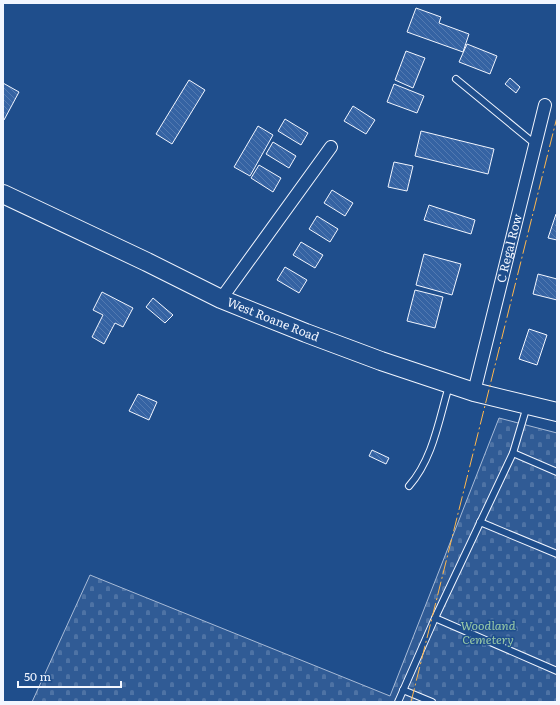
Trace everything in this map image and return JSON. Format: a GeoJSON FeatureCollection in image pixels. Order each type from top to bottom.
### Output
{"type":"FeatureCollection","features":[{"type":"Feature","properties":{"kind":"street","name":"C Regal Row"},"geometry":{"type":"LineString","coordinates":[[474,392],[545,105]]}},
{"type":"Feature","properties":{"kind":"street"},"geometry":{"type":"LineString","coordinates":[[221,299],[331,147]]}},
{"type":"Feature","properties":{"kind":"street","name":"West Roane Road"},"geometry":{"type":"LineString","coordinates":[[3,194],[147,262],[221,299],[313,336],[381,361],[474,392],[557,412]]}},
{"type":"Feature","properties":{"kind":"lane"},"geometry":{"type":"LineString","coordinates":[[456,79],[535,144]]}},
{"type":"Feature","properties":{"kind":"lane"},"geometry":{"type":"LineString","coordinates":[[409,486],[415,479],[431,447],[450,384]]}},
{"type":"Feature","properties":{"kind":"lane"},"geometry":{"type":"LineString","coordinates":[[398,702],[435,618],[513,453],[527,404]]}},
{"type":"Feature","properties":{"kind":"lane"},"geometry":{"type":"LineString","coordinates":[[513,453],[557,472]]}},
{"type":"Feature","properties":{"kind":"lane"},"geometry":{"type":"LineString","coordinates":[[480,522],[557,554]]}},
{"type":"Feature","properties":{"kind":"lane"},"geometry":{"type":"LineString","coordinates":[[435,618],[557,671]]}},
{"type":"Feature","properties":{"kind":"lane"},"geometry":{"type":"LineString","coordinates":[[403,690],[432,702]]}},
{"type":"Feature","properties":{"kind":"green space","name":"Woodland Cemetery"},"geometry":{"type":"Polygon","coordinates":[[[499,418],[557,433],[557,702],[32,702],[90,575],[390,696],[499,418]]]}},
{"type":"Feature","properties":{"kind":"building"},"geometry":{"type":"Polygon","coordinates":[[[416,8],[441,17],[439,23],[469,34],[463,52],[407,32],[416,8]]]}},
{"type":"Feature","properties":{"kind":"building"},"geometry":{"type":"Polygon","coordinates":[[[467,44],[497,56],[490,74],[459,62],[467,44]]]}},
{"type":"Feature","properties":{"kind":"building"},"geometry":{"type":"Polygon","coordinates":[[[406,51],[425,58],[413,88],[395,80],[406,51]]]}},
{"type":"Feature","properties":{"kind":"building"},"geometry":{"type":"Polygon","coordinates":[[[510,78],[520,87],[516,93],[505,84],[510,78]]]}},
{"type":"Feature","properties":{"kind":"building"},"geometry":{"type":"Polygon","coordinates":[[[189,80],[205,90],[172,144],[156,134],[189,80]]]}},
{"type":"Feature","properties":{"kind":"building"},"geometry":{"type":"Polygon","coordinates":[[[3,83],[19,92],[4,120],[3,119],[3,83]]]}},
{"type":"Feature","properties":{"kind":"building"},"geometry":{"type":"Polygon","coordinates":[[[394,84],[424,96],[417,113],[387,102],[394,84]]]}},
{"type":"Feature","properties":{"kind":"building"},"geometry":{"type":"Polygon","coordinates":[[[353,106],[375,120],[366,134],[344,121],[353,106]]]}},
{"type":"Feature","properties":{"kind":"building"},"geometry":{"type":"Polygon","coordinates":[[[285,119],[308,133],[301,145],[278,131],[285,119]]]}},
{"type":"Feature","properties":{"kind":"building"},"geometry":{"type":"Polygon","coordinates":[[[258,126],[273,135],[250,176],[234,167],[258,126]]]}},
{"type":"Feature","properties":{"kind":"building"},"geometry":{"type":"Polygon","coordinates":[[[421,131],[494,149],[488,174],[415,156],[421,131]]]}},
{"type":"Feature","properties":{"kind":"building"},"geometry":{"type":"Polygon","coordinates":[[[273,142],[296,156],[289,168],[266,154],[273,142]]]}},
{"type":"Feature","properties":{"kind":"building"},"geometry":{"type":"Polygon","coordinates":[[[394,162],[413,166],[407,191],[388,187],[394,162]]]}},
{"type":"Feature","properties":{"kind":"building"},"geometry":{"type":"Polygon","coordinates":[[[259,165],[281,178],[273,192],[251,178],[259,165]]]}},
{"type":"Feature","properties":{"kind":"building"},"geometry":{"type":"Polygon","coordinates":[[[332,190],[353,203],[345,216],[324,203],[332,190]]]}},
{"type":"Feature","properties":{"kind":"building"},"geometry":{"type":"Polygon","coordinates":[[[429,205],[475,220],[471,234],[424,220],[429,205]]]}},
{"type":"Feature","properties":{"kind":"building"},"geometry":{"type":"Polygon","coordinates":[[[557,214],[557,240],[548,238],[557,214]]]}},
{"type":"Feature","properties":{"kind":"building"},"geometry":{"type":"Polygon","coordinates":[[[317,216],[338,229],[330,242],[309,229],[317,216]]]}},
{"type":"Feature","properties":{"kind":"building"},"geometry":{"type":"Polygon","coordinates":[[[301,242],[323,255],[315,268],[293,255],[301,242]]]}},
{"type":"Feature","properties":{"kind":"building"},"geometry":{"type":"Polygon","coordinates":[[[424,254],[461,264],[452,295],[416,285],[424,254]]]}},
{"type":"Feature","properties":{"kind":"building"},"geometry":{"type":"Polygon","coordinates":[[[285,267],[307,280],[299,293],[277,280],[285,267]]]}},
{"type":"Feature","properties":{"kind":"building"},"geometry":{"type":"Polygon","coordinates":[[[538,274],[557,279],[557,300],[533,294],[538,274]]]}},
{"type":"Feature","properties":{"kind":"building"},"geometry":{"type":"Polygon","coordinates":[[[415,290],[443,297],[435,328],[407,321],[415,290]]]}},
{"type":"Feature","properties":{"kind":"building"},"geometry":{"type":"Polygon","coordinates":[[[102,292],[133,308],[123,327],[115,323],[104,344],[92,337],[103,315],[93,310],[102,292]]]}},
{"type":"Feature","properties":{"kind":"building"},"geometry":{"type":"Polygon","coordinates":[[[153,298],[173,315],[165,323],[146,307],[153,298]]]}},
{"type":"Feature","properties":{"kind":"building"},"geometry":{"type":"Polygon","coordinates":[[[529,329],[547,335],[537,365],[519,359],[529,329]]]}},
{"type":"Feature","properties":{"kind":"building"},"geometry":{"type":"Polygon","coordinates":[[[138,394],[157,402],[149,420],[129,411],[138,394]]]}},
{"type":"Feature","properties":{"kind":"building"},"geometry":{"type":"Polygon","coordinates":[[[372,450],[389,458],[386,464],[369,456],[372,450]]]}},
{"type":"Feature","properties":{"kind":"power"},"geometry":{"type":"LineString","coordinates":[[411,702],[557,117]]}}]}
